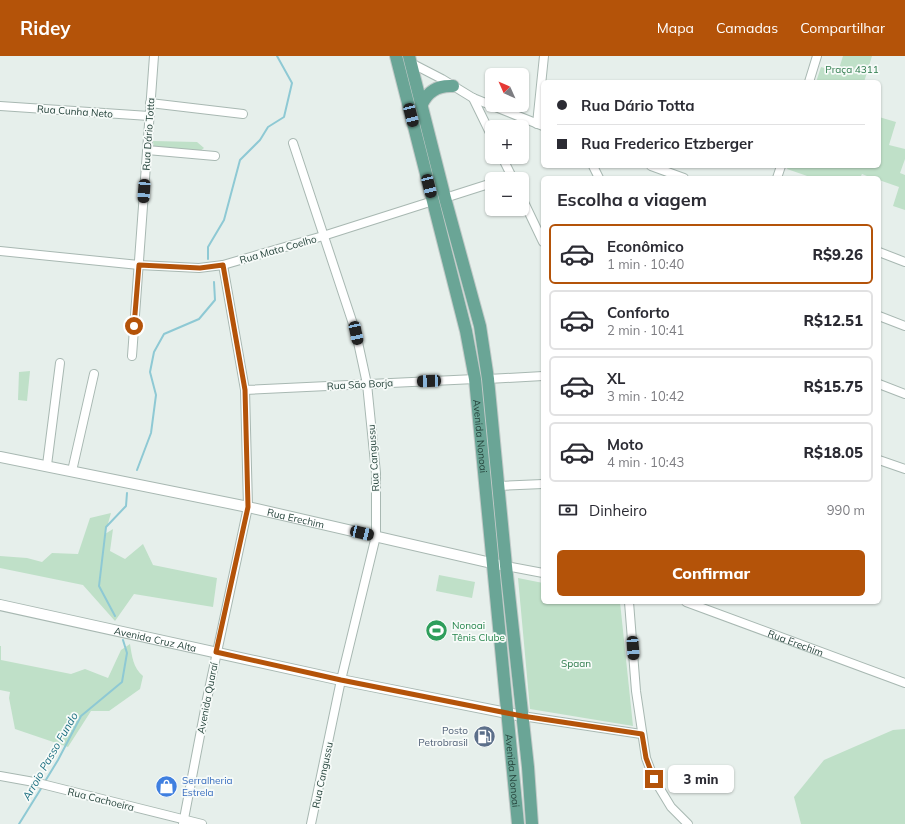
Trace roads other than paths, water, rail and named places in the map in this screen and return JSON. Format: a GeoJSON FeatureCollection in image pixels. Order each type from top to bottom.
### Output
{"type":"FeatureCollection","features":[{"type":"Feature","properties":{"kind":"main road","name":"Avenida Nonoai"},"geometry":{"type":"LineString","coordinates":[[396,56],[466,331],[475,379],[518,824]]}},
{"type":"Feature","properties":{"kind":"main road","name":"Avenida Nonoai"},"geometry":{"type":"LineString","coordinates":[[409,58],[480,326],[488,379],[532,824]]}},
{"type":"Feature","properties":{"kind":"main road"},"geometry":{"type":"LineString","coordinates":[[422,104],[424,99],[432,91],[442,86],[452,86]]}},
{"type":"Feature","properties":{"kind":"street","name":"Rua Dário Totta"},"geometry":{"type":"LineString","coordinates":[[132,356],[154,56]]}},
{"type":"Feature","properties":{"kind":"street"},"geometry":{"type":"LineString","coordinates":[[543,80],[544,56]]}},
{"type":"Feature","properties":{"kind":"street"},"geometry":{"type":"LineString","coordinates":[[810,80],[818,56]]}},
{"type":"Feature","properties":{"kind":"street"},"geometry":{"type":"LineString","coordinates":[[409,58],[473,98],[540,125],[541,108]]}},
{"type":"Feature","properties":{"kind":"street"},"geometry":{"type":"LineString","coordinates":[[473,98],[485,123]]}},
{"type":"Feature","properties":{"kind":"street"},"geometry":{"type":"LineString","coordinates":[[150,103],[243,114]]}},
{"type":"Feature","properties":{"kind":"street","name":"Rua Cunha Neto"},"geometry":{"type":"LineString","coordinates":[[0,106],[150,116]]}},
{"type":"Feature","properties":{"kind":"street","name":"Rua Cangussu"},"geometry":{"type":"LineString","coordinates":[[293,143],[356,333],[367,384],[376,473],[376,536],[341,680],[311,824]]}},
{"type":"Feature","properties":{"kind":"street"},"geometry":{"type":"LineString","coordinates":[[147,150],[215,156]]}},
{"type":"Feature","properties":{"kind":"street"},"geometry":{"type":"LineString","coordinates":[[656,168],[678,176]]}},
{"type":"Feature","properties":{"kind":"street"},"geometry":{"type":"LineString","coordinates":[[445,198],[485,184]]}},
{"type":"Feature","properties":{"kind":"street","name":"Rua Mata Coelho"},"geometry":{"type":"LineString","coordinates":[[0,251],[139,265],[200,268],[223,265],[323,236],[433,201]]}},
{"type":"Feature","properties":{"kind":"street"},"geometry":{"type":"LineString","coordinates":[[529,213],[541,238]]}},
{"type":"Feature","properties":{"kind":"street"},"geometry":{"type":"LineString","coordinates":[[881,253],[905,262]]}},
{"type":"Feature","properties":{"kind":"street","name":"Avenida Quaraí"},"geometry":{"type":"LineString","coordinates":[[183,822],[216,652],[248,507],[245,390],[223,265]]}},
{"type":"Feature","properties":{"kind":"street"},"geometry":{"type":"LineString","coordinates":[[881,317],[905,326]]}},
{"type":"Feature","properties":{"kind":"street"},"geometry":{"type":"LineString","coordinates":[[47,465],[60,364]]}},
{"type":"Feature","properties":{"kind":"street"},"geometry":{"type":"LineString","coordinates":[[72,471],[94,374]]}},
{"type":"Feature","properties":{"kind":"street"},"geometry":{"type":"LineString","coordinates":[[488,379],[541,376]]}},
{"type":"Feature","properties":{"kind":"street","name":"Rua São Borja"},"geometry":{"type":"LineString","coordinates":[[245,390],[475,379]]}},
{"type":"Feature","properties":{"kind":"street"},"geometry":{"type":"LineString","coordinates":[[881,385],[905,394]]}},
{"type":"Feature","properties":{"kind":"street","name":"Rua Erechim"},"geometry":{"type":"LineString","coordinates":[[0,457],[47,465],[248,507],[541,573]]}},
{"type":"Feature","properties":{"kind":"street"},"geometry":{"type":"LineString","coordinates":[[881,461],[905,469]]}},
{"type":"Feature","properties":{"kind":"street"},"geometry":{"type":"LineString","coordinates":[[499,486],[541,484]]}},
{"type":"Feature","properties":{"kind":"street"},"geometry":{"type":"LineString","coordinates":[[629,604],[636,690],[646,758],[654,779],[671,806],[688,824]]}},
{"type":"Feature","properties":{"kind":"street","name":"Rua Erechim"},"geometry":{"type":"LineString","coordinates":[[691,604],[905,683]]}},
{"type":"Feature","properties":{"kind":"street","name":"Avenida Cruz Alta"},"geometry":{"type":"LineString","coordinates":[[0,605],[341,680],[522,716],[642,734]]}},
{"type":"Feature","properties":{"kind":"street","name":"Rua Cachoeira"},"geometry":{"type":"LineString","coordinates":[[0,776],[34,782],[183,822],[202,824]]}},
{"type":"Feature","properties":{"kind":"waterway","name":"Arroio Passo Fundo"},"geometry":{"type":"LineString","coordinates":[[208,259],[208,247],[224,220],[240,160],[260,140],[268,127],[284,117],[292,83],[277,56]]}},
{"type":"Feature","properties":{"kind":"waterway","name":"Arroio Passo Fundo"},"geometry":{"type":"LineString","coordinates":[[137,470],[151,433],[156,395],[150,372],[154,352],[164,334],[199,319],[215,300],[214,282]]}},
{"type":"Feature","properties":{"kind":"waterway","name":"Arroio Passo Fundo"},"geometry":{"type":"LineString","coordinates":[[115,616],[99,586],[106,527],[126,506],[127,493]]}},
{"type":"Feature","properties":{"kind":"waterway","name":"Arroio Passo Fundo"},"geometry":{"type":"LineString","coordinates":[[44,783],[81,716],[122,682],[127,653],[123,640]]}},
{"type":"Feature","properties":{"kind":"waterway","name":"Arroio Passo Fundo"},"geometry":{"type":"LineString","coordinates":[[19,824],[42,787]]}},
{"type":"Feature","properties":{"kind":"place","name":"Nonoai Tênis Clube"},"geometry":{"type":"Point","coordinates":[437,631]}},
{"type":"Feature","properties":{"kind":"place","name":"Posto Petrobrasil"},"geometry":{"type":"Point","coordinates":[484,736]}},
{"type":"Feature","properties":{"kind":"place","name":"Serralheria Estrela"},"geometry":{"type":"Point","coordinates":[167,786]}},
{"type":"Feature","properties":{"kind":"park label","name":"Praça 4311"},"geometry":{"type":"Point","coordinates":[852,69]}},
{"type":"Feature","properties":{"kind":"park label","name":"Spaan"},"geometry":{"type":"Point","coordinates":[576,663]}}]}
